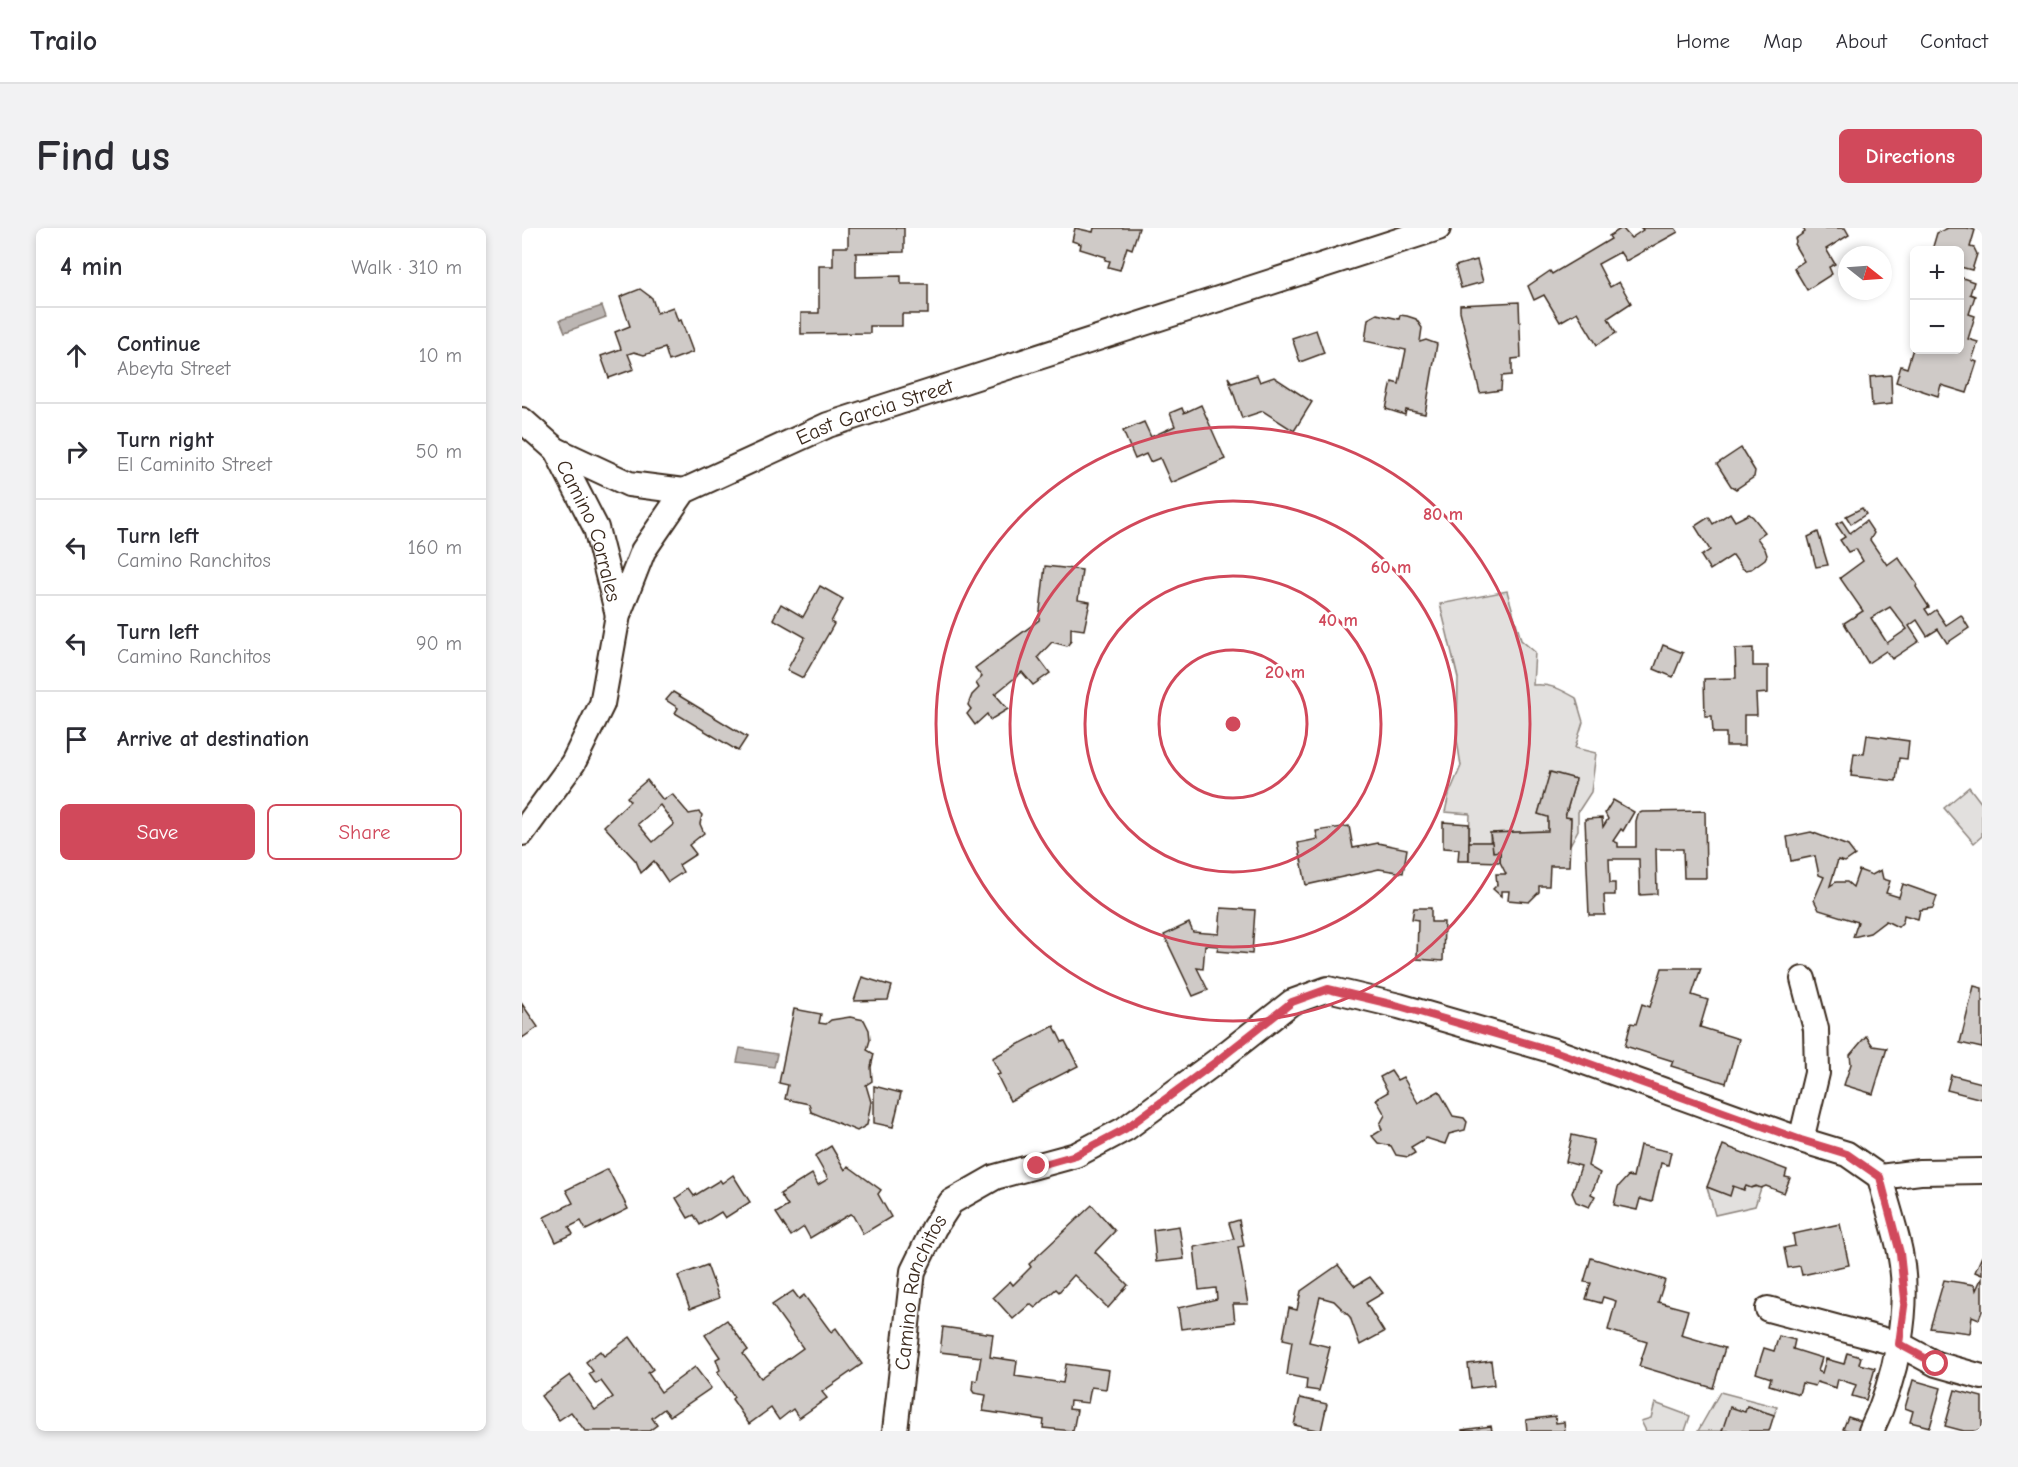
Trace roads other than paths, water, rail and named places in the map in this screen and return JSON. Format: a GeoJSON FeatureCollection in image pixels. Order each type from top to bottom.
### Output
{"type":"FeatureCollection","features":[{"type":"Feature","properties":{"kind":"street","name":"East Garcia Street"},"geometry":{"type":"LineString","coordinates":[[684,491],[828,425],[1438,228]]}},
{"type":"Feature","properties":{"kind":"street","name":"Camino Corrales"},"geometry":{"type":"LineString","coordinates":[[522,420],[555,450],[629,484],[684,491]]}},
{"type":"Feature","properties":{"kind":"street","name":"Camino Corrales"},"geometry":{"type":"LineString","coordinates":[[555,450],[596,528],[618,615]]}},
{"type":"Feature","properties":{"kind":"street"},"geometry":{"type":"LineString","coordinates":[[522,833],[573,763],[602,704],[618,615],[644,551],[684,491]]}},
{"type":"Feature","properties":{"kind":"street"},"geometry":{"type":"LineString","coordinates":[[1801,1140],[1817,1073],[1816,1029],[1803,979]]}},
{"type":"Feature","properties":{"kind":"street","name":"Camino Ranchitos"},"geometry":{"type":"LineString","coordinates":[[895,1431],[913,1271],[934,1228],[951,1202],[995,1177],[1076,1155],[1125,1129],[1292,1002],[1328,989],[1399,1006],[1554,1051],[1801,1140],[1847,1154],[1880,1177]]}},
{"type":"Feature","properties":{"kind":"street"},"geometry":{"type":"LineString","coordinates":[[1871,1431],[1882,1409],[1899,1344],[1905,1299],[1900,1253],[1880,1177],[1920,1172],[1982,1171]]}},
{"type":"Feature","properties":{"kind":"street"},"geometry":{"type":"LineString","coordinates":[[1768,1309],[1899,1344],[1936,1364],[1982,1377]]}}]}
